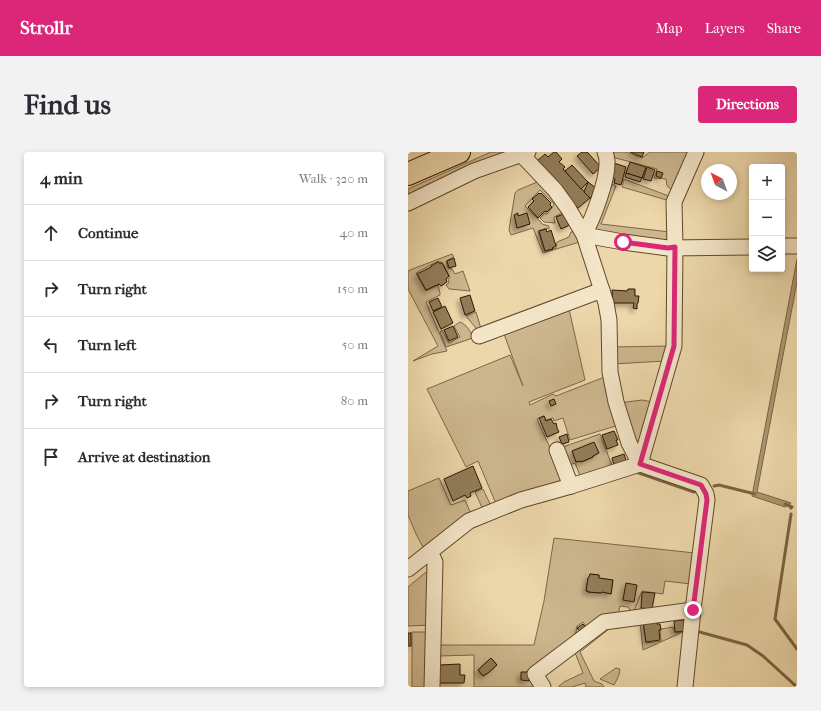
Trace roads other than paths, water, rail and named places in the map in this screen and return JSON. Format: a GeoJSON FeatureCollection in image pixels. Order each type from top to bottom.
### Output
{"type":"FeatureCollection","features":[{"type":"Feature","properties":{"kind":"highway"},"geometry":{"type":"LineString","coordinates":[[408,174],[459,152]]}},
{"type":"Feature","properties":{"kind":"street"},"geometry":{"type":"LineString","coordinates":[[584,235],[594,213],[607,169],[605,152]]}},
{"type":"Feature","properties":{"kind":"street"},"geometry":{"type":"LineString","coordinates":[[640,464],[674,346],[674,202],[696,152]]}},
{"type":"Feature","properties":{"kind":"street"},"geometry":{"type":"LineString","coordinates":[[408,203],[474,171],[525,153],[568,208],[584,235],[606,303],[609,320],[610,372],[616,402],[629,443],[640,464]]}},
{"type":"Feature","properties":{"kind":"street"},"geometry":{"type":"LineString","coordinates":[[584,235],[668,248],[749,247]]}},
{"type":"Feature","properties":{"kind":"street"},"geometry":{"type":"LineString","coordinates":[[785,246],[797,246]]}},
{"type":"Feature","properties":{"kind":"street"},"geometry":{"type":"LineString","coordinates":[[479,336],[602,290]]}},
{"type":"Feature","properties":{"kind":"street"},"geometry":{"type":"LineString","coordinates":[[557,450],[571,486]]}},
{"type":"Feature","properties":{"kind":"street"},"geometry":{"type":"LineString","coordinates":[[408,569],[469,521],[521,500],[640,464],[701,485],[706,494],[707,500],[684,687]]}},
{"type":"Feature","properties":{"kind":"street"},"geometry":{"type":"LineString","coordinates":[[430,552],[435,562],[432,687]]}},
{"type":"Feature","properties":{"kind":"street"},"geometry":{"type":"LineString","coordinates":[[543,687],[534,674],[604,622],[693,610]]}},
{"type":"Feature","properties":{"kind":"waterway"},"geometry":{"type":"LineString","coordinates":[[634,473],[636,472],[694,492],[697,491]]}},
{"type":"Feature","properties":{"kind":"waterway"},"geometry":{"type":"LineString","coordinates":[[714,486],[719,485],[755,494]]}},
{"type":"Feature","properties":{"kind":"waterway"},"geometry":{"type":"LineString","coordinates":[[785,504],[792,507],[791,508]]}},
{"type":"Feature","properties":{"kind":"waterway"},"geometry":{"type":"LineString","coordinates":[[791,514],[775,619],[797,649]]}},
{"type":"Feature","properties":{"kind":"waterway"},"geometry":{"type":"LineString","coordinates":[[696,631],[747,645],[763,656],[797,687]]}}]}
